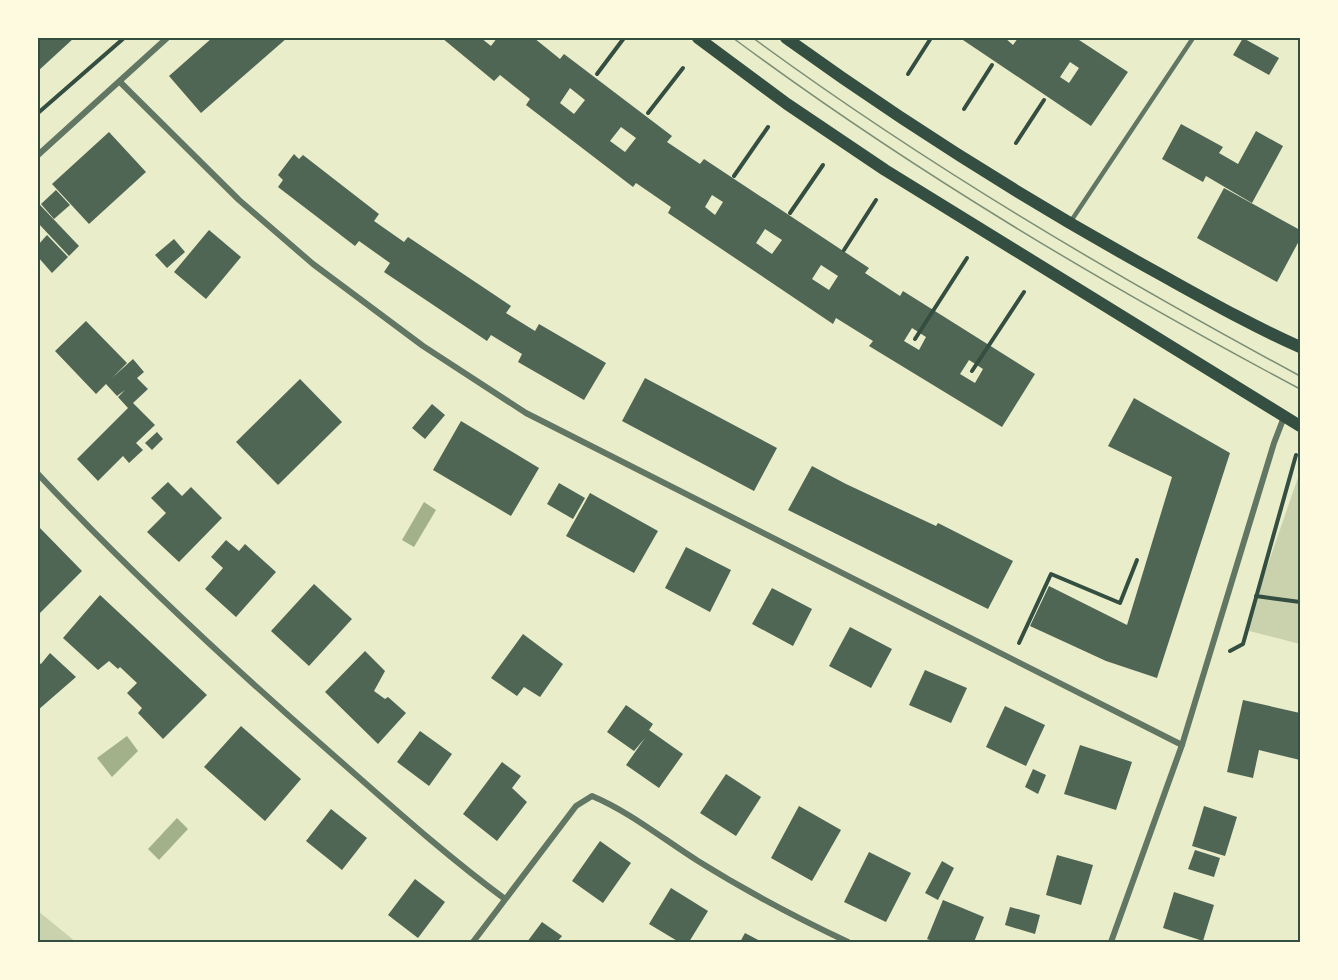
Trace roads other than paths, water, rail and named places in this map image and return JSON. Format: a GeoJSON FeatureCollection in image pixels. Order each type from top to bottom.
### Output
{"type":"FeatureCollection","features":[{"type":"Feature","properties":{"kind":"main road"},"geometry":{"type":"LineString","coordinates":[[698,38],[787,104],[885,170],[1300,426]]}},
{"type":"Feature","properties":{"kind":"main road"},"geometry":{"type":"LineString","coordinates":[[786,38],[863,92],[1070,223],[1227,311],[1300,347]]}},
{"type":"Feature","properties":{"kind":"street"},"geometry":{"type":"LineString","coordinates":[[38,155],[167,38]]}},
{"type":"Feature","properties":{"kind":"street"},"geometry":{"type":"LineString","coordinates":[[120,82],[239,200],[313,264],[423,346],[526,413],[1182,745]]}},
{"type":"Feature","properties":{"kind":"street"},"geometry":{"type":"LineString","coordinates":[[1111,942],[1182,745],[1274,443],[1284,417]]}},
{"type":"Feature","properties":{"kind":"street"},"geometry":{"type":"LineString","coordinates":[[38,474],[102,542],[188,626],[385,801],[506,899]]}},
{"type":"Feature","properties":{"kind":"street"},"geometry":{"type":"LineString","coordinates":[[473,942],[576,806],[592,796],[612,804],[700,861],[799,919],[848,942]]}},
{"type":"Feature","properties":{"kind":"lane"},"geometry":{"type":"LineString","coordinates":[[1070,223],[1193,38]]}},
{"type":"Feature","properties":{"kind":"tram line"},"geometry":{"type":"LineString","coordinates":[[733,38],[869,134],[1010,224],[1153,309],[1300,389]]}},
{"type":"Feature","properties":{"kind":"tram line"},"geometry":{"type":"LineString","coordinates":[[753,38],[818,85],[952,174],[1089,258],[1300,376]]}}]}
